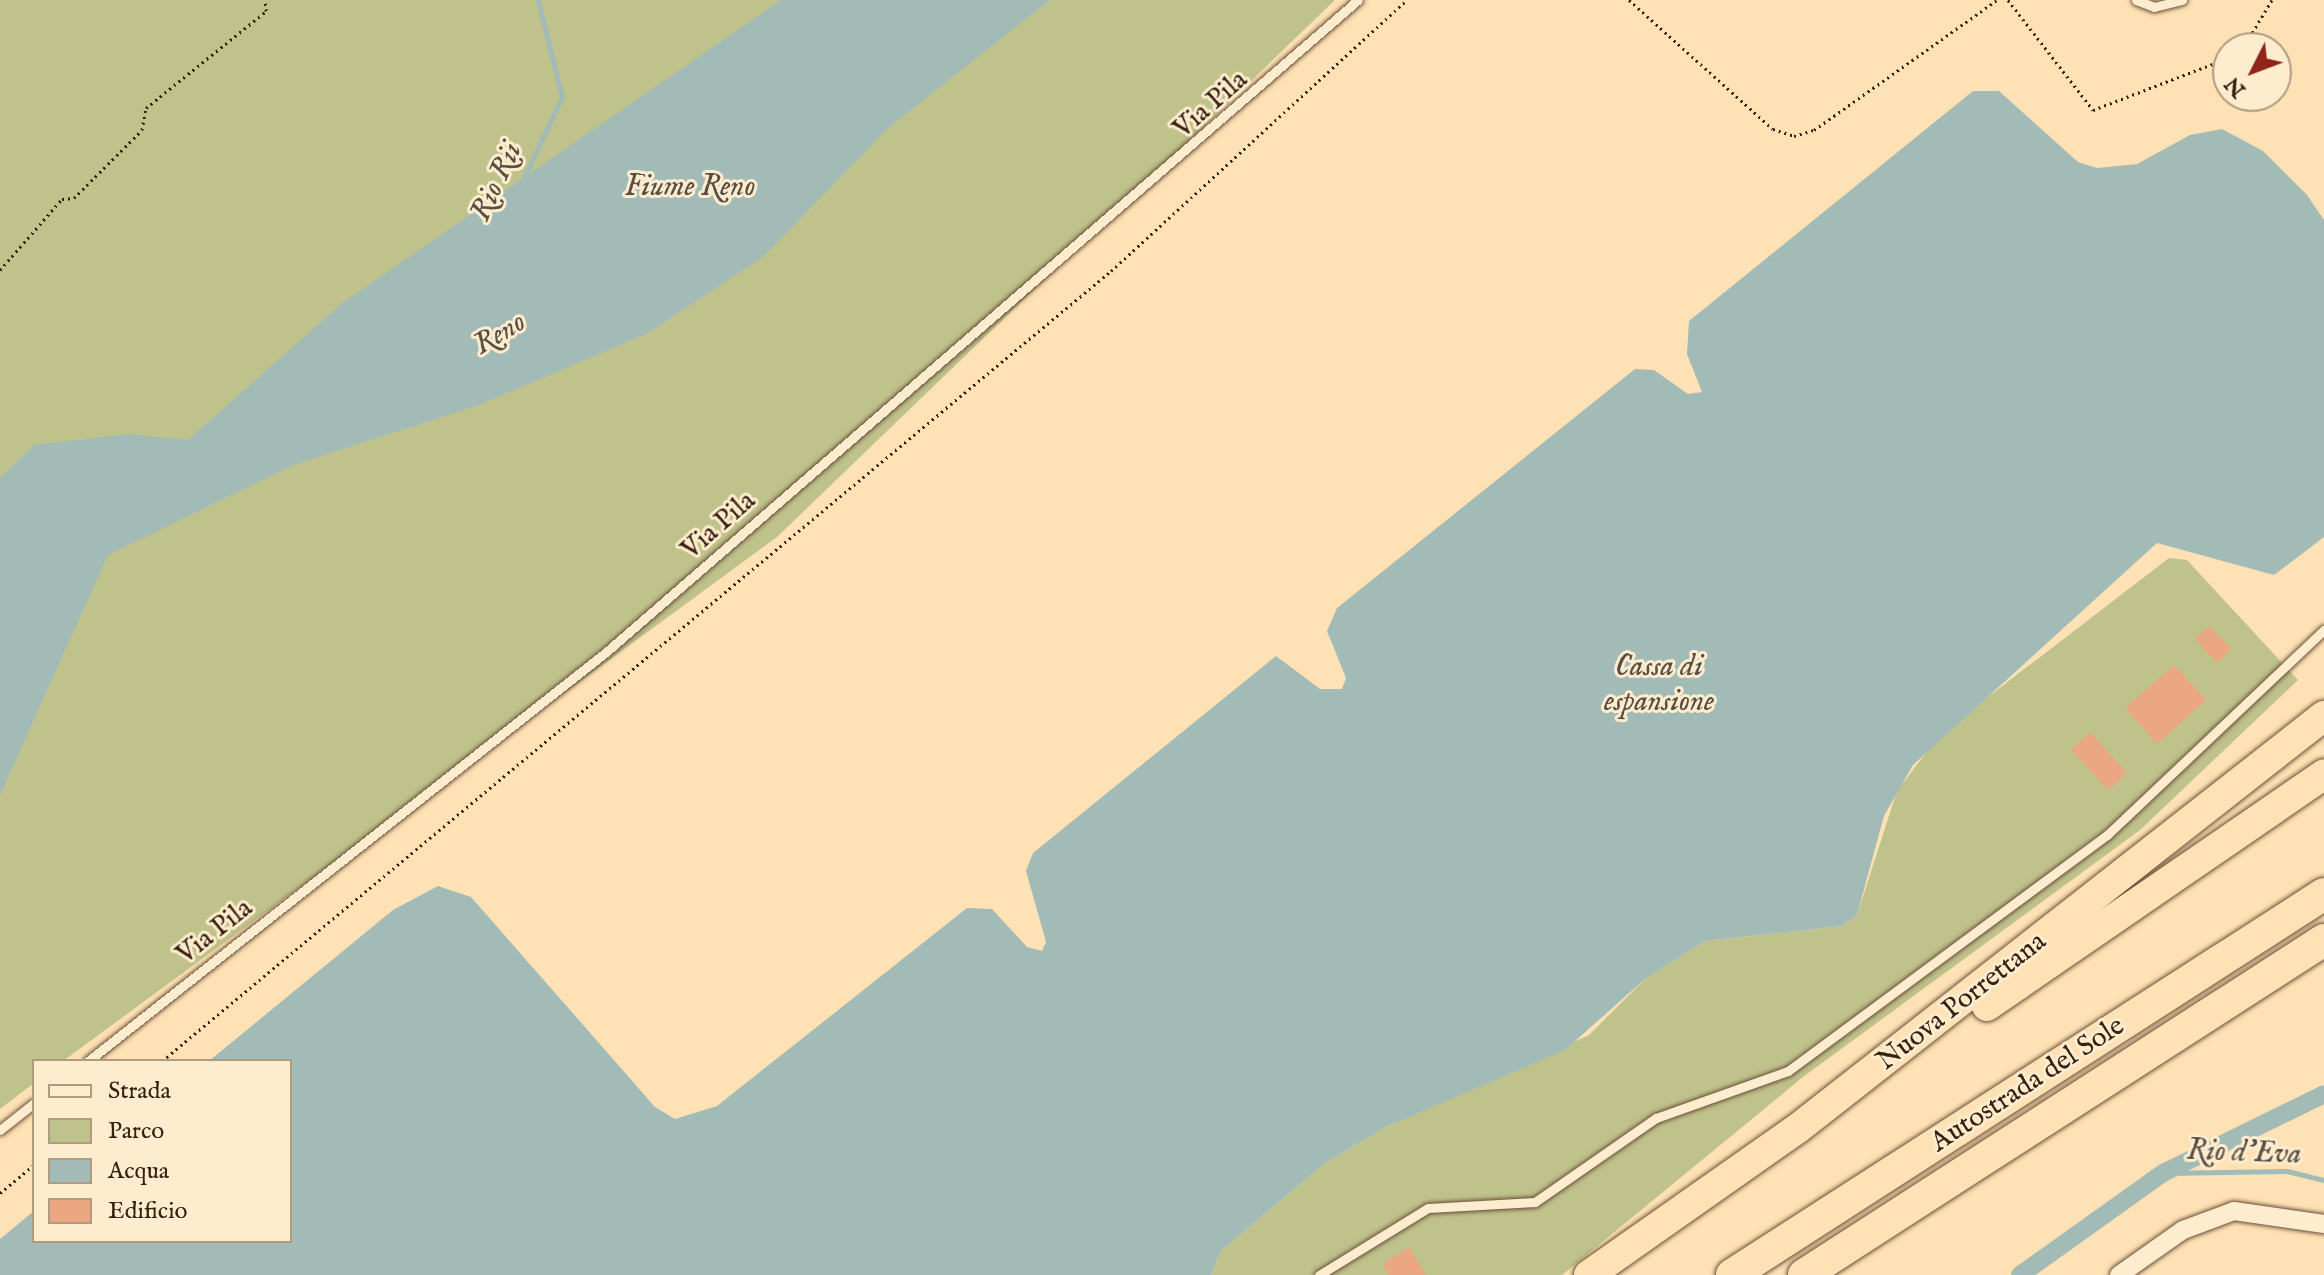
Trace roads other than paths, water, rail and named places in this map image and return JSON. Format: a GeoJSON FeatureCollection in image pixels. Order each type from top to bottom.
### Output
{"type":"FeatureCollection","features":[{"type":"Feature","properties":{"kind":"highway","name":"Nuova Porrettana"},"geometry":{"type":"LineString","coordinates":[[1589,1275],[1797,1129],[2324,716]]}},
{"type":"Feature","properties":{"kind":"highway"},"geometry":{"type":"LineString","coordinates":[[1797,1129],[2324,774]]}},
{"type":"Feature","properties":{"kind":"highway","name":"Autostrada del Sole"},"geometry":{"type":"LineString","coordinates":[[1732,1275],[2324,894]]}},
{"type":"Feature","properties":{"kind":"highway","name":"Autostrada del Sole"},"geometry":{"type":"LineString","coordinates":[[1804,1275],[2324,940]]}},
{"type":"Feature","properties":{"kind":"street"},"geometry":{"type":"LineString","coordinates":[[2119,1275],[2183,1230],[2234,1211],[2324,1224]]}},
{"type":"Feature","properties":{"kind":"lane","name":"Via Pila"},"geometry":{"type":"LineString","coordinates":[[91,1059],[606,652],[1274,81],[1358,0]]}},
{"type":"Feature","properties":{"kind":"lane"},"geometry":{"type":"LineString","coordinates":[[2136,0],[2154,7],[2182,0]]}},
{"type":"Feature","properties":{"kind":"lane"},"geometry":{"type":"LineString","coordinates":[[1319,1275],[1428,1208],[1535,1202],[1656,1118],[1788,1071],[2107,835],[2324,630]]}},
{"type":"Feature","properties":{"kind":"lane"},"geometry":{"type":"LineString","coordinates":[[0,1130],[32,1105]]}},
{"type":"Feature","properties":{"kind":"water","name":"Fiume Reno"},"geometry":{"type":"Polygon","coordinates":[[[781,0],[1050,0],[888,128],[763,257],[646,334],[476,406],[293,465],[108,555],[0,795],[0,478],[34,445],[129,434],[188,440],[341,304],[781,0]]]}},
{"type":"Feature","properties":{"kind":"water","name":"Cassa di espansione"},"geometry":{"type":"Polygon","coordinates":[[[1973,91],[1999,91],[2078,162],[2097,168],[2137,164],[2190,135],[2222,129],[2263,151],[2307,195],[2324,220],[2324,537],[2274,575],[2157,543],[1913,765],[1884,816],[1857,915],[1842,926],[1705,941],[1645,979],[1565,1050],[1386,1127],[1324,1164],[1221,1251],[1211,1275],[0,1275],[0,1239],[32,1213],[32,1243],[292,1243],[292,1059],[211,1059],[393,910],[438,886],[471,897],[655,1107],[675,1119],[717,1106],[967,908],[992,909],[1027,947],[1042,951],[1046,942],[1026,871],[1033,853],[1276,656],[1320,689],[1342,689],[1346,678],[1327,631],[1337,608],[1635,369],[1654,370],[1688,394],[1702,392],[1687,354],[1689,321],[1973,91]]]}},
{"type":"Feature","properties":{"kind":"waterway","name":"Rio Rii"},"geometry":{"type":"LineString","coordinates":[[518,190],[562,97],[538,0]]}},
{"type":"Feature","properties":{"kind":"waterway","name":"Rio d'Eva"},"geometry":{"type":"LineString","coordinates":[[2020,1275],[2163,1173],[2324,1094]]}},
{"type":"Feature","properties":{"kind":"waterway","name":"Rio d'Eva"},"geometry":{"type":"LineString","coordinates":[[2163,1173],[2287,1171],[2324,1180]]}},
{"type":"Feature","properties":{"kind":"water label","name":"Reno"},"geometry":{"type":"Point","coordinates":[500,334]}}]}
